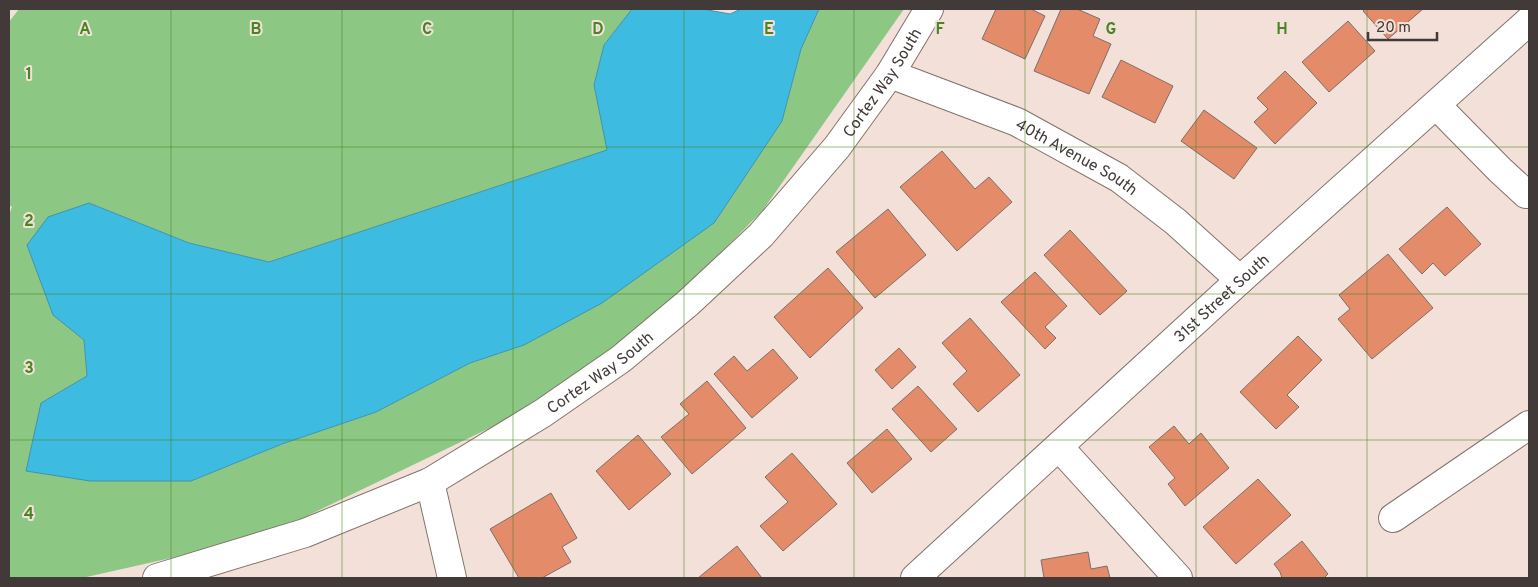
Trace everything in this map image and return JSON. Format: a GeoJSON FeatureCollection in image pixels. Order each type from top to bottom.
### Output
{"type":"FeatureCollection","features":[{"type":"Feature","properties":{"kind":"street","name":"Cortez Way South"},"geometry":{"type":"LineString","coordinates":[[156,578],[305,533],[430,482],[551,408],[621,359],[688,303],[761,235],[837,147],[890,74],[929,9]]}},
{"type":"Feature","properties":{"kind":"street","name":"31st Street South"},"geometry":{"type":"LineString","coordinates":[[915,578],[1240,280],[1529,21]]}},
{"type":"Feature","properties":{"kind":"street","name":"40th Avenue South"},"geometry":{"type":"LineString","coordinates":[[890,74],[1017,122],[1118,178],[1176,222],[1240,280]]}},
{"type":"Feature","properties":{"kind":"street"},"geometry":{"type":"LineString","coordinates":[[1436,104],[1500,170],[1528,195]]}},
{"type":"Feature","properties":{"kind":"street"},"geometry":{"type":"LineString","coordinates":[[1394,518],[1529,426]]}},
{"type":"Feature","properties":{"kind":"street"},"geometry":{"type":"LineString","coordinates":[[1059,447],[1178,578]]}},
{"type":"Feature","properties":{"kind":"street"},"geometry":{"type":"LineString","coordinates":[[430,482],[452,578]]}},
{"type":"Feature","properties":{"kind":"green space"},"geometry":{"type":"Polygon","coordinates":[[[19,9],[632,9],[604,45],[594,85],[608,150],[269,262],[189,243],[89,203],[53,314],[84,340],[87,376],[41,403],[90,481],[191,481],[282,444],[376,412],[470,363],[524,345],[782,121],[801,49],[819,9],[904,9],[763,210],[694,280],[614,349],[519,414],[284,527],[211,549],[82,578],[9,578],[9,215],[12,207],[9,205],[9,22],[19,9]]]}},
{"type":"Feature","properties":{"kind":"water"},"geometry":{"type":"Polygon","coordinates":[[[632,9],[702,9],[730,14],[741,9],[819,9],[801,49],[782,121],[714,223],[602,303],[524,345],[470,363],[376,412],[282,444],[191,481],[90,481],[26,471],[41,403],[87,376],[84,340],[53,315],[27,245],[48,217],[89,203],[189,243],[269,262],[607,150],[594,85],[604,45],[632,9]]]}},
{"type":"Feature","properties":{"kind":"building"},"geometry":{"type":"Polygon","coordinates":[[[996,9],[1031,9],[1045,16],[1025,59],[982,39],[996,9]]]}},
{"type":"Feature","properties":{"kind":"building"},"geometry":{"type":"Polygon","coordinates":[[[1061,9],[1077,9],[1100,19],[1093,36],[1111,44],[1089,94],[1034,71],[1061,9]]]}},
{"type":"Feature","properties":{"kind":"building"},"geometry":{"type":"Polygon","coordinates":[[[1365,9],[1423,9],[1388,39],[1363,11],[1365,9]]]}},
{"type":"Feature","properties":{"kind":"building"},"geometry":{"type":"Polygon","coordinates":[[[1348,21],[1375,51],[1329,92],[1302,62],[1348,21]]]}},
{"type":"Feature","properties":{"kind":"building"},"geometry":{"type":"Polygon","coordinates":[[[1121,60],[1173,86],[1155,123],[1102,97],[1121,60]]]}},
{"type":"Feature","properties":{"kind":"building"},"geometry":{"type":"Polygon","coordinates":[[[1285,71],[1317,103],[1275,144],[1254,122],[1268,109],[1257,98],[1285,71]]]}},
{"type":"Feature","properties":{"kind":"building"},"geometry":{"type":"Polygon","coordinates":[[[1204,110],[1257,148],[1234,179],[1181,141],[1204,110]]]}},
{"type":"Feature","properties":{"kind":"building"},"geometry":{"type":"Polygon","coordinates":[[[942,151],[975,189],[989,177],[1012,202],[957,251],[900,187],[942,151]]]}},
{"type":"Feature","properties":{"kind":"building"},"geometry":{"type":"Polygon","coordinates":[[[1447,207],[1481,244],[1445,276],[1433,263],[1422,274],[1399,249],[1447,207]]]}},
{"type":"Feature","properties":{"kind":"building"},"geometry":{"type":"Polygon","coordinates":[[[888,209],[926,255],[875,298],[836,252],[888,209]]]}},
{"type":"Feature","properties":{"kind":"building"},"geometry":{"type":"Polygon","coordinates":[[[1070,230],[1127,291],[1100,315],[1044,255],[1070,230]]]}},
{"type":"Feature","properties":{"kind":"building"},"geometry":{"type":"Polygon","coordinates":[[[1388,254],[1433,308],[1372,359],[1338,319],[1350,309],[1339,295],[1388,254]]]}},
{"type":"Feature","properties":{"kind":"building"},"geometry":{"type":"Polygon","coordinates":[[[828,268],[863,308],[810,358],[774,317],[828,268]]]}},
{"type":"Feature","properties":{"kind":"building"},"geometry":{"type":"Polygon","coordinates":[[[1035,272],[1067,306],[1045,327],[1056,338],[1045,349],[1001,302],[1035,272]]]}},
{"type":"Feature","properties":{"kind":"building"},"geometry":{"type":"Polygon","coordinates":[[[970,318],[1020,375],[978,412],[953,384],[967,371],[942,343],[970,318]]]}},
{"type":"Feature","properties":{"kind":"building"},"geometry":{"type":"Polygon","coordinates":[[[1298,336],[1322,360],[1287,395],[1299,407],[1276,429],[1240,392],[1298,336]]]}},
{"type":"Feature","properties":{"kind":"building"},"geometry":{"type":"Polygon","coordinates":[[[899,348],[916,367],[892,389],[875,370],[899,348]]]}},
{"type":"Feature","properties":{"kind":"building"},"geometry":{"type":"Polygon","coordinates":[[[773,349],[798,378],[752,418],[714,374],[734,356],[747,371],[773,349]]]}},
{"type":"Feature","properties":{"kind":"building"},"geometry":{"type":"Polygon","coordinates":[[[707,381],[746,428],[692,474],[661,437],[689,414],[680,404],[707,381]]]}},
{"type":"Feature","properties":{"kind":"building"},"geometry":{"type":"Polygon","coordinates":[[[918,386],[957,429],[931,452],[892,409],[918,386]]]}},
{"type":"Feature","properties":{"kind":"building"},"geometry":{"type":"Polygon","coordinates":[[[1174,426],[1189,444],[1201,433],[1229,468],[1185,506],[1168,484],[1175,478],[1149,447],[1174,426]]]}},
{"type":"Feature","properties":{"kind":"building"},"geometry":{"type":"Polygon","coordinates":[[[887,429],[912,459],[872,493],[847,463],[887,429]]]}},
{"type":"Feature","properties":{"kind":"building"},"geometry":{"type":"Polygon","coordinates":[[[638,435],[671,474],[629,510],[596,471],[638,435]]]}},
{"type":"Feature","properties":{"kind":"building"},"geometry":{"type":"Polygon","coordinates":[[[792,453],[837,504],[783,551],[760,526],[788,502],[765,477],[792,453]]]}},
{"type":"Feature","properties":{"kind":"building"},"geometry":{"type":"Polygon","coordinates":[[[1258,479],[1291,515],[1236,564],[1203,527],[1258,479]]]}},
{"type":"Feature","properties":{"kind":"building"},"geometry":{"type":"Polygon","coordinates":[[[551,493],[577,538],[562,547],[571,562],[542,578],[519,578],[490,529],[551,493]]]}},
{"type":"Feature","properties":{"kind":"building"},"geometry":{"type":"Polygon","coordinates":[[[1302,541],[1328,574],[1324,578],[1282,578],[1274,564],[1302,541]]]}},
{"type":"Feature","properties":{"kind":"building"},"geometry":{"type":"Polygon","coordinates":[[[737,546],[762,578],[698,578],[737,546]]]}},
{"type":"Feature","properties":{"kind":"building"},"geometry":{"type":"Polygon","coordinates":[[[1088,552],[1091,569],[1107,566],[1110,578],[1044,578],[1041,560],[1088,552]]]}}]}
